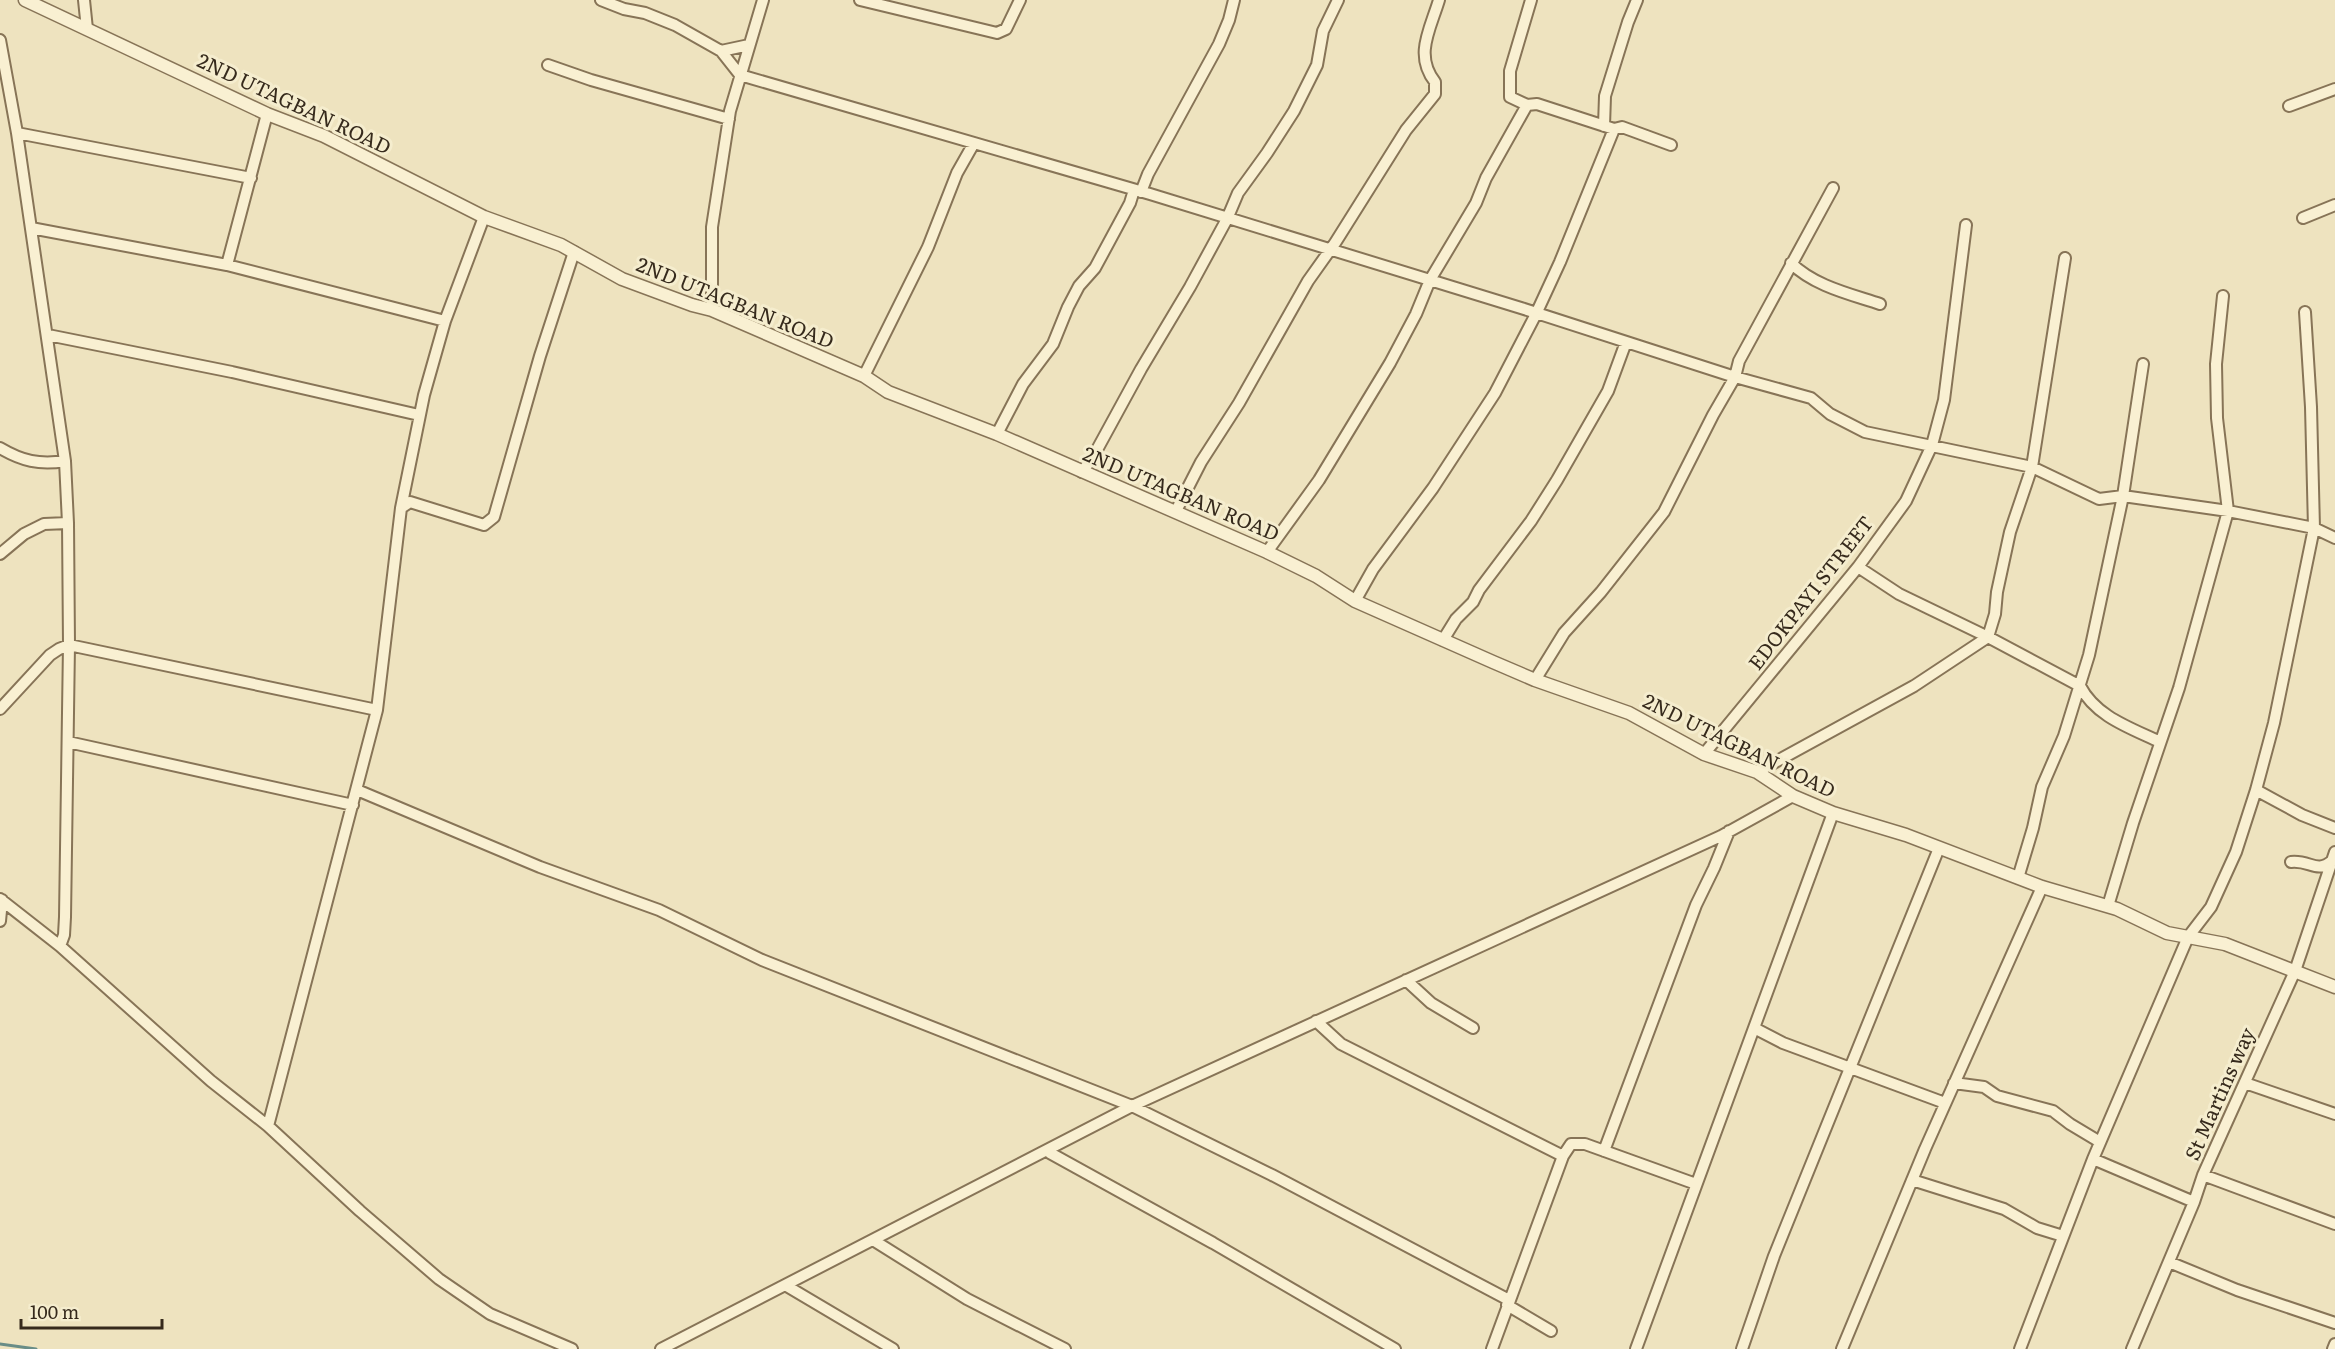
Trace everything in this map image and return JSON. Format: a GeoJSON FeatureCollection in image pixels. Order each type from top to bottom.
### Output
{"type":"FeatureCollection","features":[{"type":"Feature","properties":{"kind":"street","name":"2ND UTAGBAN ROAD"},"geometry":{"type":"LineString","coordinates":[[25,0],[267,114],[324,136],[484,217],[574,252],[622,279],[712,310],[864,376],[888,392],[997,434],[1176,511],[1267,552],[1316,576],[1355,600],[1443,640],[1535,680],[1629,713],[1704,753],[1757,772],[1793,796],[1833,813],[1905,835],[2042,887],[2108,906],[2167,933],[2225,944],[2335,987]]}},
{"type":"Feature","properties":{"kind":"street"},"geometry":{"type":"LineString","coordinates":[[84,0],[87,29]]}},
{"type":"Feature","properties":{"kind":"street"},"geometry":{"type":"LineString","coordinates":[[600,0],[624,9],[645,13],[675,25],[721,51],[740,75],[1137,191],[1430,280],[1735,377],[1811,398],[1830,414],[1865,432],[2032,467],[2099,499],[2124,496],[2228,511],[2314,528],[2335,538]]}},
{"type":"Feature","properties":{"kind":"street"},"geometry":{"type":"LineString","coordinates":[[712,310],[712,227],[729,119],[763,0]]}},
{"type":"Feature","properties":{"kind":"street"},"geometry":{"type":"LineString","coordinates":[[861,0],[997,33],[1006,29],[1020,0]]}},
{"type":"Feature","properties":{"kind":"street"},"geometry":{"type":"LineString","coordinates":[[997,434],[1023,384],[1053,344],[1080,285],[1095,268],[1219,44],[1234,0]]}},
{"type":"Feature","properties":{"kind":"street"},"geometry":{"type":"LineString","coordinates":[[1082,472],[1093,457],[1227,219],[1238,193],[1267,153],[1309,82],[1317,64],[1323,31],[1338,0]]}},
{"type":"Feature","properties":{"kind":"street"},"geometry":{"type":"LineString","coordinates":[[1176,511],[1201,462],[1239,403],[1308,281],[1406,130],[1434,94],[1435,82],[1429,75],[1423,58],[1439,0]]}},
{"type":"Feature","properties":{"kind":"street"},"geometry":{"type":"LineString","coordinates":[[1532,0],[1518,42],[1509,82],[1510,97],[1527,105],[1537,104],[1609,128],[1622,127],[1671,145]]}},
{"type":"Feature","properties":{"kind":"street"},"geometry":{"type":"LineString","coordinates":[[1355,600],[1373,569],[1463,444],[1495,393],[1536,314],[1560,262],[1609,128],[1605,96],[1637,0]]}},
{"type":"Feature","properties":{"kind":"street"},"geometry":{"type":"LineString","coordinates":[[0,40],[17,134],[65,461],[69,645],[65,917],[64,934],[60,946]]}},
{"type":"Feature","properties":{"kind":"street"},"geometry":{"type":"LineString","coordinates":[[721,51],[749,45]]}},
{"type":"Feature","properties":{"kind":"street"},"geometry":{"type":"LineString","coordinates":[[548,65],[591,80],[729,119]]}},
{"type":"Feature","properties":{"kind":"street"},"geometry":{"type":"LineString","coordinates":[[2289,106],[2335,89]]}},
{"type":"Feature","properties":{"kind":"street"},"geometry":{"type":"LineString","coordinates":[[1267,552],[1319,480],[1390,363],[1416,314],[1430,280],[1476,203],[1486,178],[1527,105]]}},
{"type":"Feature","properties":{"kind":"street"},"geometry":{"type":"LineString","coordinates":[[227,265],[267,114]]}},
{"type":"Feature","properties":{"kind":"street"},"geometry":{"type":"LineString","coordinates":[[17,134],[250,178]]}},
{"type":"Feature","properties":{"kind":"street"},"geometry":{"type":"LineString","coordinates":[[864,376],[928,247],[957,173],[974,143]]}},
{"type":"Feature","properties":{"kind":"street"},"geometry":{"type":"LineString","coordinates":[[1535,680],[1564,633],[1601,592],[1664,512],[1735,377],[1739,361],[1833,188]]}},
{"type":"Feature","properties":{"kind":"street"},"geometry":{"type":"LineString","coordinates":[[2303,218],[2335,205]]}},
{"type":"Feature","properties":{"kind":"street"},"geometry":{"type":"LineString","coordinates":[[268,1126],[377,710],[401,507],[419,415],[445,321],[484,217]]}},
{"type":"Feature","properties":{"kind":"street","name":"EDOKPAYI STREET"},"geometry":{"type":"LineString","coordinates":[[1704,753],[1858,567],[1906,501],[1932,445],[1944,400],[1966,225]]}},
{"type":"Feature","properties":{"kind":"street"},"geometry":{"type":"LineString","coordinates":[[31,228],[227,265],[445,321]]}},
{"type":"Feature","properties":{"kind":"street"},"geometry":{"type":"LineString","coordinates":[[401,507],[410,502],[484,525],[494,517],[540,356],[574,252]]}},
{"type":"Feature","properties":{"kind":"street"},"geometry":{"type":"LineString","coordinates":[[1757,772],[1914,686],[1988,637],[1995,614],[1996,592],[2010,532],[2032,467],[2065,258]]}},
{"type":"Feature","properties":{"kind":"street"},"geometry":{"type":"LineString","coordinates":[[1791,263],[1801,273],[1835,289],[1880,304]]}},
{"type":"Feature","properties":{"kind":"street"},"geometry":{"type":"LineString","coordinates":[[2108,906],[2160,742],[2180,688],[2228,511],[2217,418],[2216,364],[2223,296]]}},
{"type":"Feature","properties":{"kind":"street"},"geometry":{"type":"LineString","coordinates":[[2020,1349],[2100,1142],[2188,937],[2211,907],[2236,852],[2256,790],[2274,723],[2314,528],[2305,312]]}},
{"type":"Feature","properties":{"kind":"street"},"geometry":{"type":"LineString","coordinates":[[48,335],[232,372],[419,415]]}},
{"type":"Feature","properties":{"kind":"street"},"geometry":{"type":"LineString","coordinates":[[1443,640],[1456,619],[1473,603],[1479,590],[1531,521],[1557,480],[1608,391],[1626,342]]}},
{"type":"Feature","properties":{"kind":"street"},"geometry":{"type":"LineString","coordinates":[[2018,878],[2042,787],[2064,736],[2089,655],[2124,496],[2143,364]]}},
{"type":"Feature","properties":{"kind":"street"},"geometry":{"type":"LineString","coordinates":[[0,448],[26,461],[47,464],[65,461]]}},
{"type":"Feature","properties":{"kind":"street"},"geometry":{"type":"LineString","coordinates":[[0,554],[24,534],[44,524],[68,523]]}},
{"type":"Feature","properties":{"kind":"street"},"geometry":{"type":"LineString","coordinates":[[1858,567],[1899,594],[1988,637],[2080,686],[2086,699],[2101,712],[2160,742]]}},
{"type":"Feature","properties":{"kind":"street"},"geometry":{"type":"LineString","coordinates":[[0,708],[50,655],[69,645],[377,710]]}},
{"type":"Feature","properties":{"kind":"street"},"geometry":{"type":"LineString","coordinates":[[68,741],[353,805]]}},
{"type":"Feature","properties":{"kind":"street"},"geometry":{"type":"LineString","coordinates":[[357,790],[540,867],[659,910],[762,960],[1132,1106],[1272,1174],[1508,1303],[1551,1331]]}},
{"type":"Feature","properties":{"kind":"street"},"geometry":{"type":"LineString","coordinates":[[2256,790],[2295,811],[2335,828]]}},
{"type":"Feature","properties":{"kind":"street"},"geometry":{"type":"LineString","coordinates":[[661,1349],[1132,1106],[1729,831],[1793,796]]}},
{"type":"Feature","properties":{"kind":"street"},"geometry":{"type":"LineString","coordinates":[[1636,1349],[1833,813]]}},
{"type":"Feature","properties":{"kind":"street"},"geometry":{"type":"LineString","coordinates":[[1604,1150],[1696,905],[1729,831]]}},
{"type":"Feature","properties":{"kind":"street"},"geometry":{"type":"LineString","coordinates":[[1742,1349],[1773,1256],[1939,848]]}},
{"type":"Feature","properties":{"kind":"street"},"geometry":{"type":"LineString","coordinates":[[2291,862],[2302,861],[2325,867],[2334,858]]}},
{"type":"Feature","properties":{"kind":"street","name":"St Martins way"},"geometry":{"type":"LineString","coordinates":[[2132,1349],[2194,1202],[2203,1175],[2295,971],[2334,858]]}},
{"type":"Feature","properties":{"kind":"street"},"geometry":{"type":"LineString","coordinates":[[1842,1349],[1912,1180],[2042,887]]}},
{"type":"Feature","properties":{"kind":"street"},"geometry":{"type":"LineString","coordinates":[[1,900],[60,946],[211,1081],[268,1126],[360,1211],[439,1279],[490,1314],[572,1349]]}},
{"type":"Feature","properties":{"kind":"street"},"geometry":{"type":"LineString","coordinates":[[0,921],[1,900]]}},
{"type":"Feature","properties":{"kind":"street"},"geometry":{"type":"LineString","coordinates":[[1406,980],[1431,1003],[1473,1028]]}},
{"type":"Feature","properties":{"kind":"street"},"geometry":{"type":"LineString","coordinates":[[1316,1021],[1341,1044],[1563,1156]]}},
{"type":"Feature","properties":{"kind":"street"},"geometry":{"type":"LineString","coordinates":[[1756,1029],[1783,1042],[1946,1103]]}},
{"type":"Feature","properties":{"kind":"street"},"geometry":{"type":"LineString","coordinates":[[1954,1083],[1984,1087],[1997,1096],[2053,1111],[2100,1142]]}},
{"type":"Feature","properties":{"kind":"street"},"geometry":{"type":"LineString","coordinates":[[2245,1083],[2335,1114]]}},
{"type":"Feature","properties":{"kind":"street"},"geometry":{"type":"LineString","coordinates":[[1492,1349],[1563,1156],[1571,1144],[1585,1144],[1604,1150],[1696,1184]]}},
{"type":"Feature","properties":{"kind":"street"},"geometry":{"type":"LineString","coordinates":[[1050,1153],[1213,1243],[1395,1349]]}},
{"type":"Feature","properties":{"kind":"street"},"geometry":{"type":"LineString","coordinates":[[2093,1159],[2194,1202]]}},
{"type":"Feature","properties":{"kind":"street"},"geometry":{"type":"LineString","coordinates":[[2203,1175],[2335,1224]]}},
{"type":"Feature","properties":{"kind":"street"},"geometry":{"type":"LineString","coordinates":[[1912,1180],[2004,1209],[2037,1228],[2063,1236]]}},
{"type":"Feature","properties":{"kind":"street"},"geometry":{"type":"LineString","coordinates":[[873,1240],[967,1299],[1065,1349]]}},
{"type":"Feature","properties":{"kind":"street"},"geometry":{"type":"LineString","coordinates":[[2169,1262],[2237,1290],[2335,1323]]}},
{"type":"Feature","properties":{"kind":"street"},"geometry":{"type":"LineString","coordinates":[[785,1285],[893,1349]]}},
{"type":"Feature","properties":{"kind":"street"},"geometry":{"type":"LineString","coordinates":[[2333,1349],[2335,1344]]}},
{"type":"Feature","properties":{"kind":"waterway"},"geometry":{"type":"LineString","coordinates":[[0,1344],[36,1349]]}}]}
